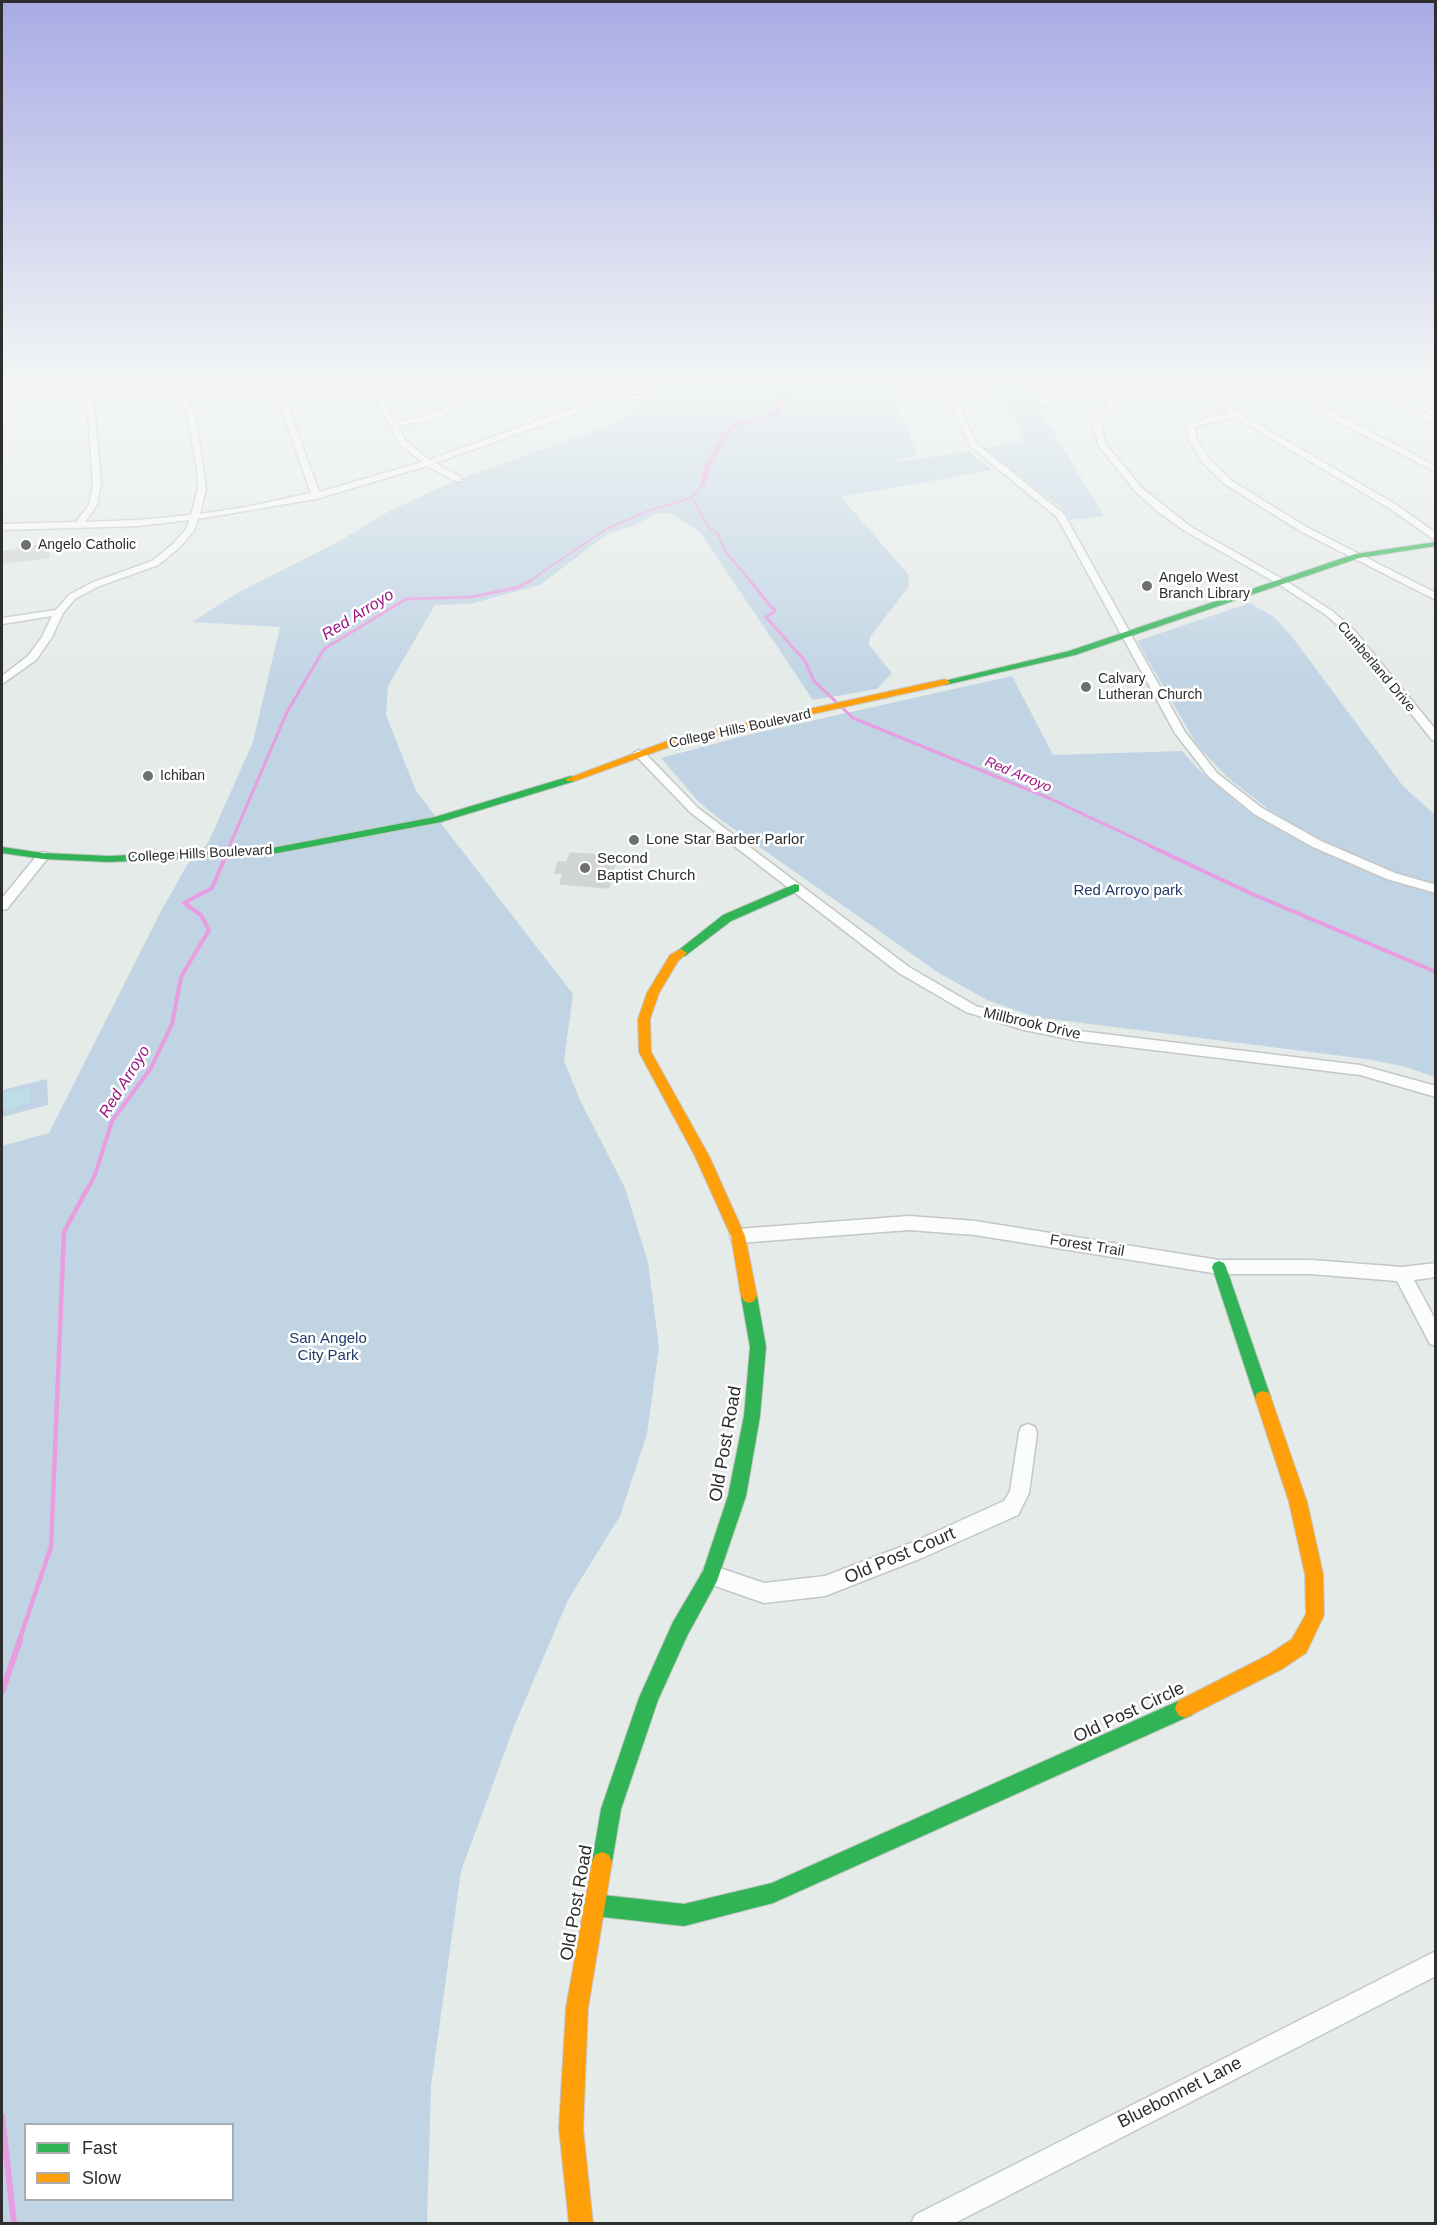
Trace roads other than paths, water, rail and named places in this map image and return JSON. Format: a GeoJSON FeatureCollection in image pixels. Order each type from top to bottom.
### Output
{"type":"FeatureCollection","features":[{"type":"Feature","properties":{"kind":"street"},"geometry":{"type":"LineString","coordinates":[[78,525],[93,505],[96,482]]}},
{"type":"Feature","properties":{"kind":"street"},"geometry":{"type":"LineString","coordinates":[[2,681],[32,658],[47,637],[59,612],[72,597],[94,585],[155,563],[176,546],[191,529],[202,489],[202,482]]}},
{"type":"Feature","properties":{"kind":"street"},"geometry":{"type":"LineString","coordinates":[[310,482],[315,496]]}},
{"type":"Feature","properties":{"kind":"street"},"geometry":{"type":"LineString","coordinates":[[2,527],[78,525],[194,517],[315,496],[364,482]]}},
{"type":"Feature","properties":{"kind":"street"},"geometry":{"type":"LineString","coordinates":[[1020,482],[1062,516],[1180,733],[1214,775],[1258,811],[1317,844],[1391,876],[1436,889]]}},
{"type":"Feature","properties":{"kind":"street","name":"Cumberland Drive"},"geometry":{"type":"LineString","coordinates":[[1132,482],[1188,529],[1283,583],[1329,613],[1351,633],[1436,738]]}},
{"type":"Feature","properties":{"kind":"street"},"geometry":{"type":"LineString","coordinates":[[1228,482],[1305,530],[1436,597]]}},
{"type":"Feature","properties":{"kind":"street"},"geometry":{"type":"LineString","coordinates":[[1351,482],[1392,506],[1436,538]]}},
{"type":"Feature","properties":{"kind":"street","name":"College Hills Boulevard"},"geometry":{"type":"LineString","coordinates":[[2,850],[43,856],[189,857],[267,852],[437,820],[546,788],[639,753],[707,733],[813,713],[1072,653],[1358,556],[1436,544]]}},
{"type":"Feature","properties":{"kind":"street"},"geometry":{"type":"LineString","coordinates":[[2,621],[59,612]]}},
{"type":"Feature","properties":{"kind":"street","name":"Millbrook Drive"},"geometry":{"type":"LineString","coordinates":[[639,753],[694,810],[795,888],[904,970],[971,1009],[1024,1025],[1079,1036],[1360,1070],[1436,1092]]}},
{"type":"Feature","properties":{"kind":"street"},"geometry":{"type":"LineString","coordinates":[[2,906],[43,856]]}},
{"type":"Feature","properties":{"kind":"street","name":"Old Post Road"},"geometry":{"type":"LineString","coordinates":[[581,2223],[572,2117],[577,2008],[611,1809],[649,1698],[680,1629],[711,1575],[737,1496],[752,1416],[758,1347],[738,1236],[702,1156],[645,1052],[644,1019],[653,993],[674,958],[727,918],[795,888]]}},
{"type":"Feature","properties":{"kind":"street","name":"Forest Trail"},"geometry":{"type":"LineString","coordinates":[[738,1236],[909,1223],[975,1228],[1219,1268],[1311,1267],[1402,1274],[1436,1270]]}},
{"type":"Feature","properties":{"kind":"street","name":"Old Post Circle"},"geometry":{"type":"LineString","coordinates":[[594,1905],[684,1916],[773,1893],[952,1811],[1153,1725],[1275,1662],[1299,1646],[1316,1615],[1314,1574],[1298,1502],[1219,1268]]}},
{"type":"Feature","properties":{"kind":"street"},"geometry":{"type":"LineString","coordinates":[[1402,1274],[1436,1339]]}},
{"type":"Feature","properties":{"kind":"street","name":"Old Post Court"},"geometry":{"type":"LineString","coordinates":[[711,1575],[764,1593],[825,1586],[915,1551],[1011,1508],[1018,1493],[1028,1433]]}},
{"type":"Feature","properties":{"kind":"street","name":"Bluebonnet Lane"},"geometry":{"type":"LineString","coordinates":[[924,2223],[1436,1963]]}},
{"type":"Feature","properties":{"kind":"waterway","name":"Red Arroyo"},"geometry":{"type":"LineString","coordinates":[[692,498],[703,484]]}},
{"type":"Feature","properties":{"kind":"waterway","name":"Red Arroyo"},"geometry":{"type":"LineString","coordinates":[[528,582],[606,529],[650,510],[692,498]]}},
{"type":"Feature","properties":{"kind":"waterway","name":"Red Arroyo"},"geometry":{"type":"LineString","coordinates":[[692,498],[708,527],[717,533],[726,552],[751,582]]}},
{"type":"Feature","properties":{"kind":"waterway","name":"Red Arroyo"},"geometry":{"type":"LineString","coordinates":[[229,847],[287,712],[324,649],[406,599],[472,597],[519,587],[530,581]]}},
{"type":"Feature","properties":{"kind":"waterway","name":"Red Arroyo"},"geometry":{"type":"LineString","coordinates":[[750,581],[775,611],[766,617],[805,661],[814,681],[853,718],[1051,799],[1153,847]]}},
{"type":"Feature","properties":{"kind":"waterway","name":"Red Arroyo"},"geometry":{"type":"LineString","coordinates":[[86,1192],[95,1175],[112,1121],[151,1068],[172,1024],[181,977],[209,930],[201,915],[184,903],[212,888],[230,846]]}},
{"type":"Feature","properties":{"kind":"waterway","name":"Red Arroyo"},"geometry":{"type":"LineString","coordinates":[[1150,846],[1250,893],[1436,972]]}},
{"type":"Feature","properties":{"kind":"waterway","name":"Red Arroyo"},"geometry":{"type":"LineString","coordinates":[[19,1641],[51,1547],[64,1232],[86,1191]]}},
{"type":"Feature","properties":{"kind":"waterway","name":"Red Arroyo"},"geometry":{"type":"LineString","coordinates":[[2,1692],[20,1640]]}},
{"type":"Feature","properties":{"kind":"waterway","name":"Red Arroyo"},"geometry":{"type":"LineString","coordinates":[[2,2116],[14,2224]]}},
{"type":"Feature","properties":{"kind":"place","name":"Angelo Catholic"},"geometry":{"type":"Point","coordinates":[26,545]}},
{"type":"Feature","properties":{"kind":"place","name":"Angelo West Branch Library"},"geometry":{"type":"Point","coordinates":[1147,586]}},
{"type":"Feature","properties":{"kind":"place","name":"Calvary Lutheran Church"},"geometry":{"type":"Point","coordinates":[1086,687]}},
{"type":"Feature","properties":{"kind":"place","name":"Ichiban"},"geometry":{"type":"Point","coordinates":[148,776]}},
{"type":"Feature","properties":{"kind":"place","name":"Lone Star Barber Parlor"},"geometry":{"type":"Point","coordinates":[634,840]}},
{"type":"Feature","properties":{"kind":"place","name":"Second Baptist Church"},"geometry":{"type":"Point","coordinates":[585,868]}},
{"type":"Feature","properties":{"kind":"park label","name":"Red Arroyo park"},"geometry":{"type":"Point","coordinates":[1128,891]}},
{"type":"Feature","properties":{"kind":"park label","name":"San Angelo City Park"},"geometry":{"type":"Point","coordinates":[328,1348]}}]}
